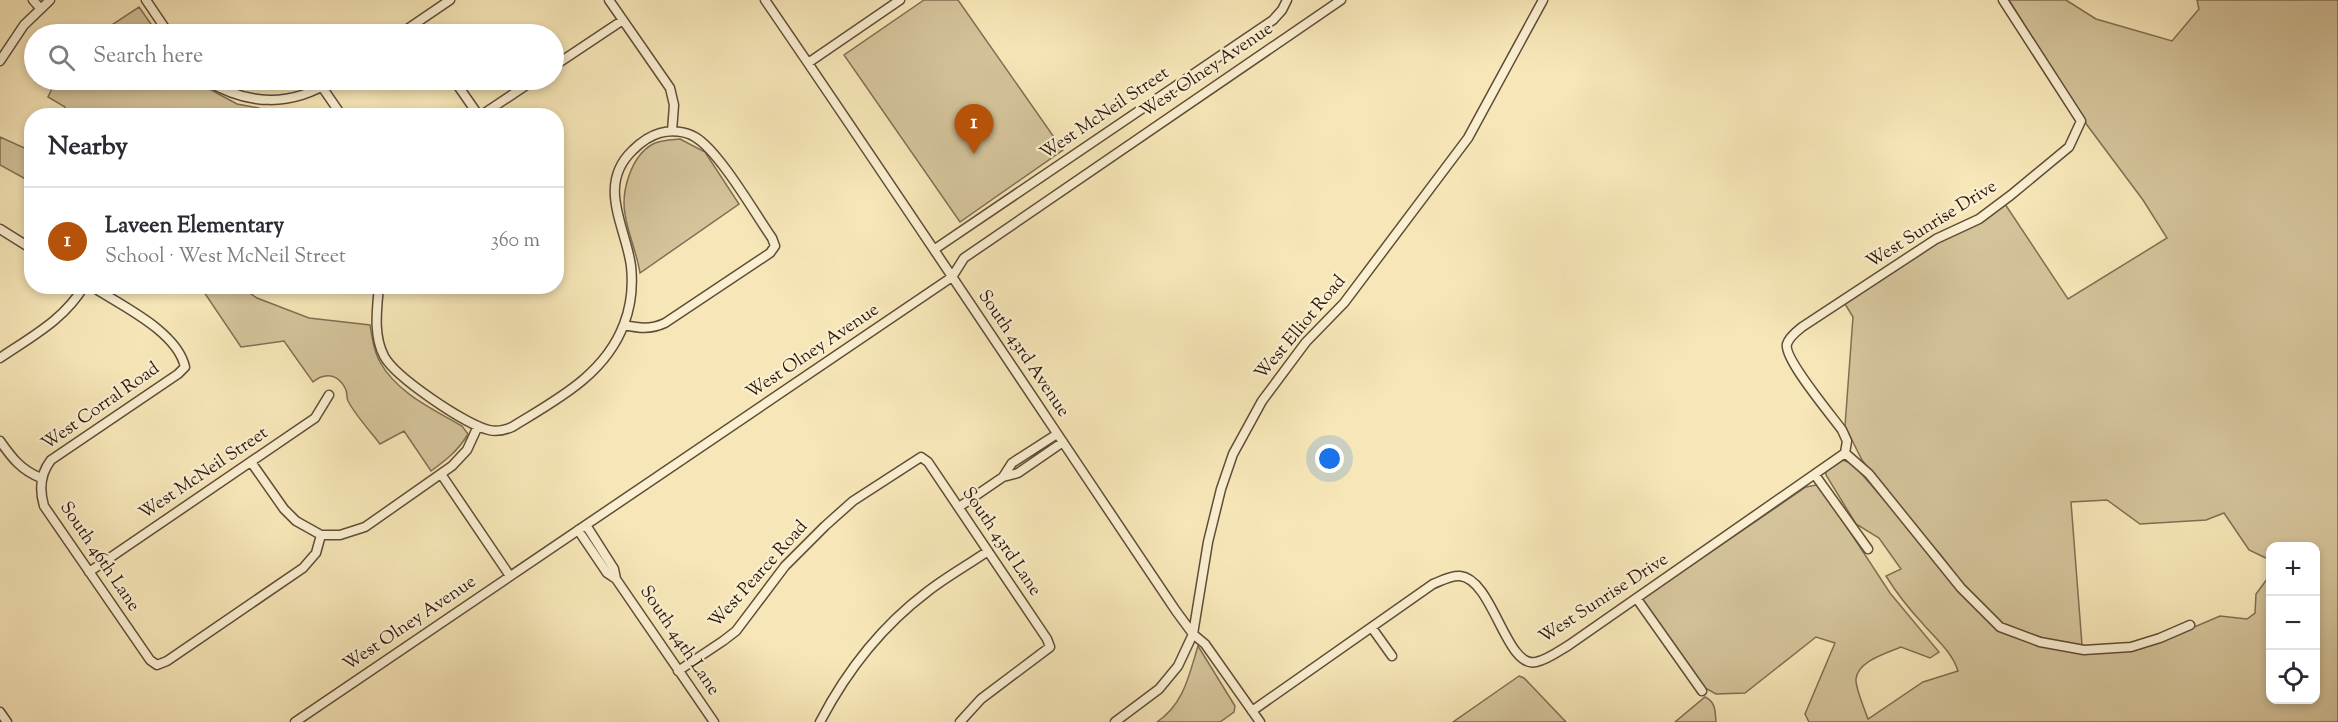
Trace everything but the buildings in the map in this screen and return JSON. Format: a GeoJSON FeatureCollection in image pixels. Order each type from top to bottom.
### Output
{"type":"FeatureCollection","features":[{"type":"Feature","properties":{"kind":"street"},"geometry":{"type":"LineString","coordinates":[[33,0],[40,8]]}},
{"type":"Feature","properties":{"kind":"street"},"geometry":{"type":"LineString","coordinates":[[25,24],[50,0]]}},
{"type":"Feature","properties":{"kind":"street"},"geometry":{"type":"LineString","coordinates":[[146,0],[162,24]]}},
{"type":"Feature","properties":{"kind":"street"},"geometry":{"type":"LineString","coordinates":[[417,23],[450,0]]}},
{"type":"Feature","properties":{"kind":"street"},"geometry":{"type":"LineString","coordinates":[[609,0],[670,88],[674,105],[672,131]]}},
{"type":"Feature","properties":{"kind":"street","name":"South 43rd Avenue"},"geometry":{"type":"LineString","coordinates":[[765,0],[1193,634],[1204,644],[1260,722]]}},
{"type":"Feature","properties":{"kind":"street"},"geometry":{"type":"LineString","coordinates":[[808,63],[900,0]]}},
{"type":"Feature","properties":{"kind":"street","name":"West McNeil Street"},"geometry":{"type":"LineString","coordinates":[[935,249],[1273,20],[1287,0]]}},
{"type":"Feature","properties":{"kind":"street","name":"West Olney Avenue"},"geometry":{"type":"LineString","coordinates":[[295,722],[952,277],[964,258],[1341,0]]}},
{"type":"Feature","properties":{"kind":"street","name":"West Elliot Road"},"geometry":{"type":"LineString","coordinates":[[1115,722],[1160,689],[1178,666],[1193,634],[1208,542],[1221,489],[1233,454],[1262,401],[1306,342],[1344,303],[1468,138],[1543,0]]}},
{"type":"Feature","properties":{"kind":"street","name":"West Sunrise Drive"},"geometry":{"type":"LineString","coordinates":[[1252,711],[1433,584],[1459,576],[1470,579],[1482,592],[1517,654],[1527,662],[1536,662],[1569,645],[1638,599],[1845,453],[1846,441],[1842,430],[1798,371],[1787,351],[1787,343],[1802,327],[1936,239],[1979,219],[2011,195],[2069,147],[2081,121],[2003,0]]}},
{"type":"Feature","properties":{"kind":"street"},"geometry":{"type":"LineString","coordinates":[[564,59],[623,20]]}},
{"type":"Feature","properties":{"kind":"street"},"geometry":{"type":"LineString","coordinates":[[0,61],[24,25]]}},
{"type":"Feature","properties":{"kind":"street"},"geometry":{"type":"LineString","coordinates":[[227,90],[255,99],[270,100],[291,98],[316,90]]}},
{"type":"Feature","properties":{"kind":"street"},"geometry":{"type":"LineString","coordinates":[[324,90],[336,108]]}},
{"type":"Feature","properties":{"kind":"street"},"geometry":{"type":"LineString","coordinates":[[461,90],[473,108]]}},
{"type":"Feature","properties":{"kind":"street"},"geometry":{"type":"LineString","coordinates":[[491,108],[519,90]]}},
{"type":"Feature","properties":{"kind":"street"},"geometry":{"type":"LineString","coordinates":[[379,294],[377,329],[384,356],[401,377],[422,393],[478,426],[491,431],[502,431],[512,427],[589,376],[609,353],[624,325],[630,303],[632,280],[631,265],[615,202],[619,173],[623,162],[651,136],[672,131],[686,133],[710,149],[772,238],[775,246],[770,253],[665,323],[644,329],[624,325]]}},
{"type":"Feature","properties":{"kind":"street"},"geometry":{"type":"LineString","coordinates":[[0,229],[24,244]]}},
{"type":"Feature","properties":{"kind":"street"},"geometry":{"type":"LineString","coordinates":[[0,358],[64,313],[80,294]]}},
{"type":"Feature","properties":{"kind":"street","name":"West Corral Road"},"geometry":{"type":"LineString","coordinates":[[41,478],[47,465],[57,455],[178,374],[185,367],[184,360],[158,329],[103,294]]}},
{"type":"Feature","properties":{"kind":"street","name":"West McNeil Street"},"geometry":{"type":"LineString","coordinates":[[89,572],[315,418],[329,395]]}},
{"type":"Feature","properties":{"kind":"street"},"geometry":{"type":"LineString","coordinates":[[251,462],[290,517],[303,527],[321,535],[340,535],[365,527],[441,474],[460,458],[472,441],[478,426]]}},
{"type":"Feature","properties":{"kind":"street"},"geometry":{"type":"LineString","coordinates":[[1003,477],[1012,463],[1057,434]]}},
{"type":"Feature","properties":{"kind":"street"},"geometry":{"type":"LineString","coordinates":[[0,441],[17,464],[27,472],[41,478]]}},
{"type":"Feature","properties":{"kind":"street"},"geometry":{"type":"LineString","coordinates":[[958,507],[1003,477],[1018,473],[1063,442]]}},
{"type":"Feature","properties":{"kind":"street"},"geometry":{"type":"LineString","coordinates":[[1845,453],[1869,474],[1961,588],[2000,627],[2040,642],[2084,650],[2131,647],[2190,625]]}},
{"type":"Feature","properties":{"kind":"street"},"geometry":{"type":"LineString","coordinates":[[1025,454],[1032,464]]}},
{"type":"Feature","properties":{"kind":"street","name":"South 43rd Lane"},"geometry":{"type":"LineString","coordinates":[[921,457],[928,462],[1047,639],[1050,647],[981,699],[960,722]]}},
{"type":"Feature","properties":{"kind":"street","name":"West Pearce Road"},"geometry":{"type":"LineString","coordinates":[[678,671],[736,630],[785,566],[853,501],[921,457]]}},
{"type":"Feature","properties":{"kind":"street"},"geometry":{"type":"LineString","coordinates":[[441,474],[510,576]]}},
{"type":"Feature","properties":{"kind":"street"},"geometry":{"type":"LineString","coordinates":[[1815,475],[1868,549]]}},
{"type":"Feature","properties":{"kind":"street","name":"South 46th Lane"},"geometry":{"type":"LineString","coordinates":[[41,478],[41,496],[44,506],[150,660],[157,665],[167,661],[303,568],[316,553],[321,535]]}},
{"type":"Feature","properties":{"kind":"street","name":"South 44th Lane"},"geometry":{"type":"LineString","coordinates":[[582,528],[600,555],[607,573],[616,579],[714,722]]}},
{"type":"Feature","properties":{"kind":"street"},"geometry":{"type":"LineString","coordinates":[[820,722],[841,684],[885,630],[927,592],[988,551]]}},
{"type":"Feature","properties":{"kind":"street"},"geometry":{"type":"LineString","coordinates":[[1638,599],[1702,691]]}},
{"type":"Feature","properties":{"kind":"street"},"geometry":{"type":"LineString","coordinates":[[1372,627],[1392,656]]}},
{"type":"Feature","properties":{"kind":"street"},"geometry":{"type":"LineString","coordinates":[[0,712],[7,722]]}},
{"type":"Feature","properties":{"kind":"shaded area"},"geometry":{"type":"Polygon","coordinates":[[[924,0],[958,0],[1063,150],[960,222],[844,55],[924,0]]]}},
{"type":"Feature","properties":{"kind":"shaded area"},"geometry":{"type":"Polygon","coordinates":[[[2009,0],[2066,0],[2096,19],[2172,41],[2199,9],[2197,0],[2338,0],[2338,722],[1809,722],[1805,714],[1835,643],[1816,637],[1745,693],[1716,694],[1705,688],[1642,599],[1806,487],[1816,485],[1822,489],[1890,593],[1939,652],[1930,658],[1901,647],[1874,658],[1862,667],[1856,683],[1868,719],[1923,682],[1958,671],[1948,652],[1909,608],[1886,576],[1901,569],[1879,538],[1856,524],[1826,475],[1826,471],[1843,460],[1853,464],[1959,589],[1997,628],[2081,652],[2159,642],[2220,616],[2247,619],[2255,613],[2256,594],[2266,580],[2266,704],[2320,704],[2320,542],[2266,542],[2266,558],[2249,550],[2224,513],[2206,520],[2140,524],[2107,500],[2071,502],[2082,645],[2043,638],[2003,624],[1986,611],[1940,554],[1896,505],[1862,460],[1845,426],[1853,317],[1845,304],[1938,241],[2005,204],[2068,299],[2167,238],[2143,200],[2087,125],[2009,0]]]}},
{"type":"Feature","properties":{"kind":"shaded area"},"geometry":{"type":"Polygon","coordinates":[[[139,7],[151,24],[113,24],[139,7]]]}},
{"type":"Feature","properties":{"kind":"shaded area"},"geometry":{"type":"Polygon","coordinates":[[[51,90],[211,90],[237,104],[259,108],[65,108],[48,97],[51,90]]]}},
{"type":"Feature","properties":{"kind":"shaded area"},"geometry":{"type":"Polygon","coordinates":[[[0,137],[24,148],[24,178],[0,165],[0,137]]]}},
{"type":"Feature","properties":{"kind":"shaded area"},"geometry":{"type":"Polygon","coordinates":[[[680,139],[705,152],[739,204],[640,273],[625,214],[626,185],[633,165],[645,150],[653,144],[680,139]]]}},
{"type":"Feature","properties":{"kind":"shaded area"},"geometry":{"type":"Polygon","coordinates":[[[205,294],[251,294],[309,318],[370,325],[373,344],[387,373],[416,399],[462,426],[468,434],[447,459],[431,471],[404,431],[380,444],[351,407],[342,383],[331,376],[322,377],[313,382],[284,341],[241,347],[205,294]]]}},
{"type":"Feature","properties":{"kind":"shaded area"},"geometry":{"type":"Polygon","coordinates":[[[1198,646],[1235,706],[1234,712],[1220,722],[1157,722],[1174,707],[1179,698],[1198,646]]]}},
{"type":"Feature","properties":{"kind":"shaded area"},"geometry":{"type":"Polygon","coordinates":[[[1519,676],[1524,678],[1566,722],[1453,722],[1519,676]]]}},
{"type":"Feature","properties":{"kind":"shaded area"},"geometry":{"type":"Polygon","coordinates":[[[1705,697],[1713,704],[1716,722],[1675,722],[1705,697]]]}},
{"type":"Feature","properties":{"kind":"place","name":"Laveen Elementary"},"geometry":{"type":"Point","coordinates":[974,154]}}]}
